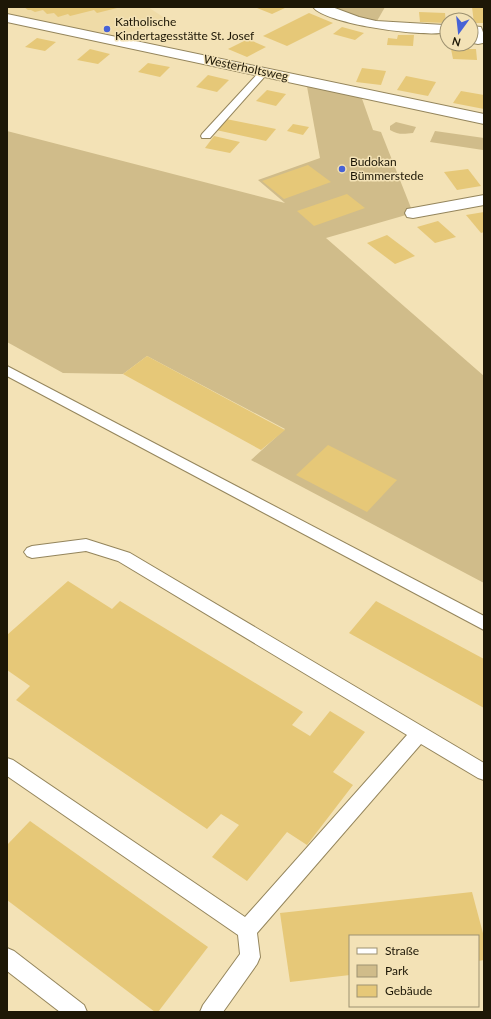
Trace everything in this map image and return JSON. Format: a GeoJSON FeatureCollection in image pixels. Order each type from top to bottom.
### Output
{"type":"FeatureCollection","features":[{"type":"Feature","properties":{"kind":"street"},"geometry":{"type":"LineString","coordinates":[[320,7],[341,16],[366,22],[439,32]]}},
{"type":"Feature","properties":{"kind":"street","name":"Westerholtsweg"},"geometry":{"type":"LineString","coordinates":[[7,18],[484,119]]}},
{"type":"Feature","properties":{"kind":"street"},"geometry":{"type":"LineString","coordinates":[[413,213],[484,200]]}},
{"type":"Feature","properties":{"kind":"lane"},"geometry":{"type":"LineString","coordinates":[[206,136],[264,72]]}},
{"type":"Feature","properties":{"kind":"lane"},"geometry":{"type":"LineString","coordinates":[[7,370],[484,624]]}},
{"type":"Feature","properties":{"kind":"lane"},"geometry":{"type":"LineString","coordinates":[[32,552],[86,545],[124,557],[484,772]]}},
{"type":"Feature","properties":{"kind":"lane"},"geometry":{"type":"LineString","coordinates":[[210,1012],[250,957],[247,930],[420,733]]}},
{"type":"Feature","properties":{"kind":"lane"},"geometry":{"type":"LineString","coordinates":[[7,766],[247,930]]}},
{"type":"Feature","properties":{"kind":"lane"},"geometry":{"type":"LineString","coordinates":[[7,958],[77,1012]]}},
{"type":"Feature","properties":{"kind":"shaded area","name":"Katholische Kindertagesstätte St. Josef"},"geometry":{"type":"Polygon","coordinates":[[[7,7],[148,7],[169,21],[110,38],[7,13],[7,7]]]}},
{"type":"Feature","properties":{"kind":"green space"},"geometry":{"type":"Polygon","coordinates":[[[333,7],[385,7],[377,21],[360,17],[333,7]]]}},
{"type":"Feature","properties":{"kind":"green space"},"geometry":{"type":"Polygon","coordinates":[[[306,81],[360,93],[373,130],[381,132],[413,213],[326,238],[484,376],[484,583],[251,460],[285,429],[147,356],[123,374],[63,373],[7,342],[7,131],[285,203],[258,180],[320,158],[306,81]]]}},
{"type":"Feature","properties":{"kind":"green space"},"geometry":{"type":"Polygon","coordinates":[[[396,122],[416,127],[413,133],[404,134],[393,132],[390,130],[390,126],[396,122]]]}},
{"type":"Feature","properties":{"kind":"green space"},"geometry":{"type":"Polygon","coordinates":[[[435,131],[484,138],[483,150],[430,142],[435,131]]]}},
{"type":"Feature","properties":{"kind":"building"},"geometry":{"type":"Polygon","coordinates":[[[24,7],[117,8],[97,13],[94,10],[70,16],[68,14],[58,17],[54,13],[47,14],[43,10],[35,12],[24,7]]]}},
{"type":"Feature","properties":{"kind":"building"},"geometry":{"type":"Polygon","coordinates":[[[287,7],[272,14],[257,8],[287,7]]]}},
{"type":"Feature","properties":{"kind":"building"},"geometry":{"type":"Polygon","coordinates":[[[472,7],[484,8],[484,23],[479,23],[479,12],[473,12],[472,7]]]}},
{"type":"Feature","properties":{"kind":"building"},"geometry":{"type":"Polygon","coordinates":[[[419,12],[439,13],[439,23],[420,22],[419,12]]]}},
{"type":"Feature","properties":{"kind":"building"},"geometry":{"type":"Polygon","coordinates":[[[309,13],[333,23],[287,46],[263,36],[309,13]]]}},
{"type":"Feature","properties":{"kind":"building"},"geometry":{"type":"Polygon","coordinates":[[[342,27],[364,33],[355,40],[333,34],[342,27]]]}},
{"type":"Feature","properties":{"kind":"building"},"geometry":{"type":"Polygon","coordinates":[[[398,35],[414,35],[413,46],[387,45],[388,38],[397,39],[398,35]]]}},
{"type":"Feature","properties":{"kind":"building"},"geometry":{"type":"Polygon","coordinates":[[[37,38],[56,42],[45,51],[25,47],[37,38]]]}},
{"type":"Feature","properties":{"kind":"building"},"geometry":{"type":"Polygon","coordinates":[[[248,39],[266,47],[247,57],[228,49],[248,39]]]}},
{"type":"Feature","properties":{"kind":"building"},"geometry":{"type":"Polygon","coordinates":[[[90,49],[110,54],[98,64],[77,60],[90,49]]]}},
{"type":"Feature","properties":{"kind":"building"},"geometry":{"type":"Polygon","coordinates":[[[452,52],[476,52],[477,60],[453,59],[452,52]]]}},
{"type":"Feature","properties":{"kind":"building"},"geometry":{"type":"Polygon","coordinates":[[[148,63],[170,67],[160,77],[138,72],[148,63]]]}},
{"type":"Feature","properties":{"kind":"building"},"geometry":{"type":"Polygon","coordinates":[[[362,68],[386,71],[381,85],[356,82],[362,68]]]}},
{"type":"Feature","properties":{"kind":"building"},"geometry":{"type":"Polygon","coordinates":[[[208,75],[229,80],[217,92],[196,87],[208,75]]]}},
{"type":"Feature","properties":{"kind":"building"},"geometry":{"type":"Polygon","coordinates":[[[406,76],[436,82],[428,96],[397,90],[406,76]]]}},
{"type":"Feature","properties":{"kind":"building"},"geometry":{"type":"Polygon","coordinates":[[[267,90],[286,94],[276,106],[256,101],[267,90]]]}},
{"type":"Feature","properties":{"kind":"building"},"geometry":{"type":"Polygon","coordinates":[[[461,91],[484,95],[484,109],[453,103],[461,91]]]}},
{"type":"Feature","properties":{"kind":"building"},"geometry":{"type":"Polygon","coordinates":[[[226,119],[276,129],[266,141],[216,130],[226,119]]]}},
{"type":"Feature","properties":{"kind":"building"},"geometry":{"type":"Polygon","coordinates":[[[293,124],[309,127],[303,135],[287,131],[293,124]]]}},
{"type":"Feature","properties":{"kind":"building"},"geometry":{"type":"Polygon","coordinates":[[[214,136],[240,142],[230,153],[205,148],[214,136]]]}},
{"type":"Feature","properties":{"kind":"building"},"geometry":{"type":"Polygon","coordinates":[[[308,165],[331,182],[284,199],[262,181],[308,165]]]}},
{"type":"Feature","properties":{"kind":"building"},"geometry":{"type":"Polygon","coordinates":[[[468,169],[481,186],[457,190],[444,172],[468,169]]]}},
{"type":"Feature","properties":{"kind":"building"},"geometry":{"type":"Polygon","coordinates":[[[347,194],[365,208],[314,226],[297,211],[347,194]]]}},
{"type":"Feature","properties":{"kind":"building"},"geometry":{"type":"Polygon","coordinates":[[[484,212],[484,232],[481,233],[466,215],[484,212]]]}},
{"type":"Feature","properties":{"kind":"building"},"geometry":{"type":"Polygon","coordinates":[[[438,221],[456,237],[435,243],[417,227],[438,221]]]}},
{"type":"Feature","properties":{"kind":"building"},"geometry":{"type":"Polygon","coordinates":[[[387,235],[415,256],[395,264],[367,243],[387,235]]]}},
{"type":"Feature","properties":{"kind":"building"},"geometry":{"type":"Polygon","coordinates":[[[147,356],[285,430],[261,450],[123,374],[147,356]]]}},
{"type":"Feature","properties":{"kind":"building"},"geometry":{"type":"Polygon","coordinates":[[[328,445],[397,480],[367,512],[296,475],[328,445]]]}},
{"type":"Feature","properties":{"kind":"building"},"geometry":{"type":"Polygon","coordinates":[[[68,581],[112,609],[120,601],[303,712],[292,725],[310,736],[330,711],[365,732],[333,772],[353,785],[307,845],[287,832],[247,881],[212,857],[239,825],[221,814],[207,829],[16,700],[30,686],[7,670],[7,635],[68,581]]]}},
{"type":"Feature","properties":{"kind":"building"},"geometry":{"type":"Polygon","coordinates":[[[376,601],[484,659],[484,708],[349,633],[376,601]]]}},
{"type":"Feature","properties":{"kind":"building"},"geometry":{"type":"Polygon","coordinates":[[[30,821],[208,947],[158,1012],[155,1012],[7,900],[7,845],[30,821]]]}},
{"type":"Feature","properties":{"kind":"building"},"geometry":{"type":"Polygon","coordinates":[[[472,892],[484,937],[484,960],[479,961],[479,935],[349,935],[349,975],[290,982],[280,913],[472,892]]]}},
{"type":"Feature","properties":{"kind":"place","name":"Katholische Kindertagesstätte St. Josef"},"geometry":{"type":"Point","coordinates":[107,29]}},
{"type":"Feature","properties":{"kind":"place","name":"Budokan Bümmerstede"},"geometry":{"type":"Point","coordinates":[342,169]}}]}
